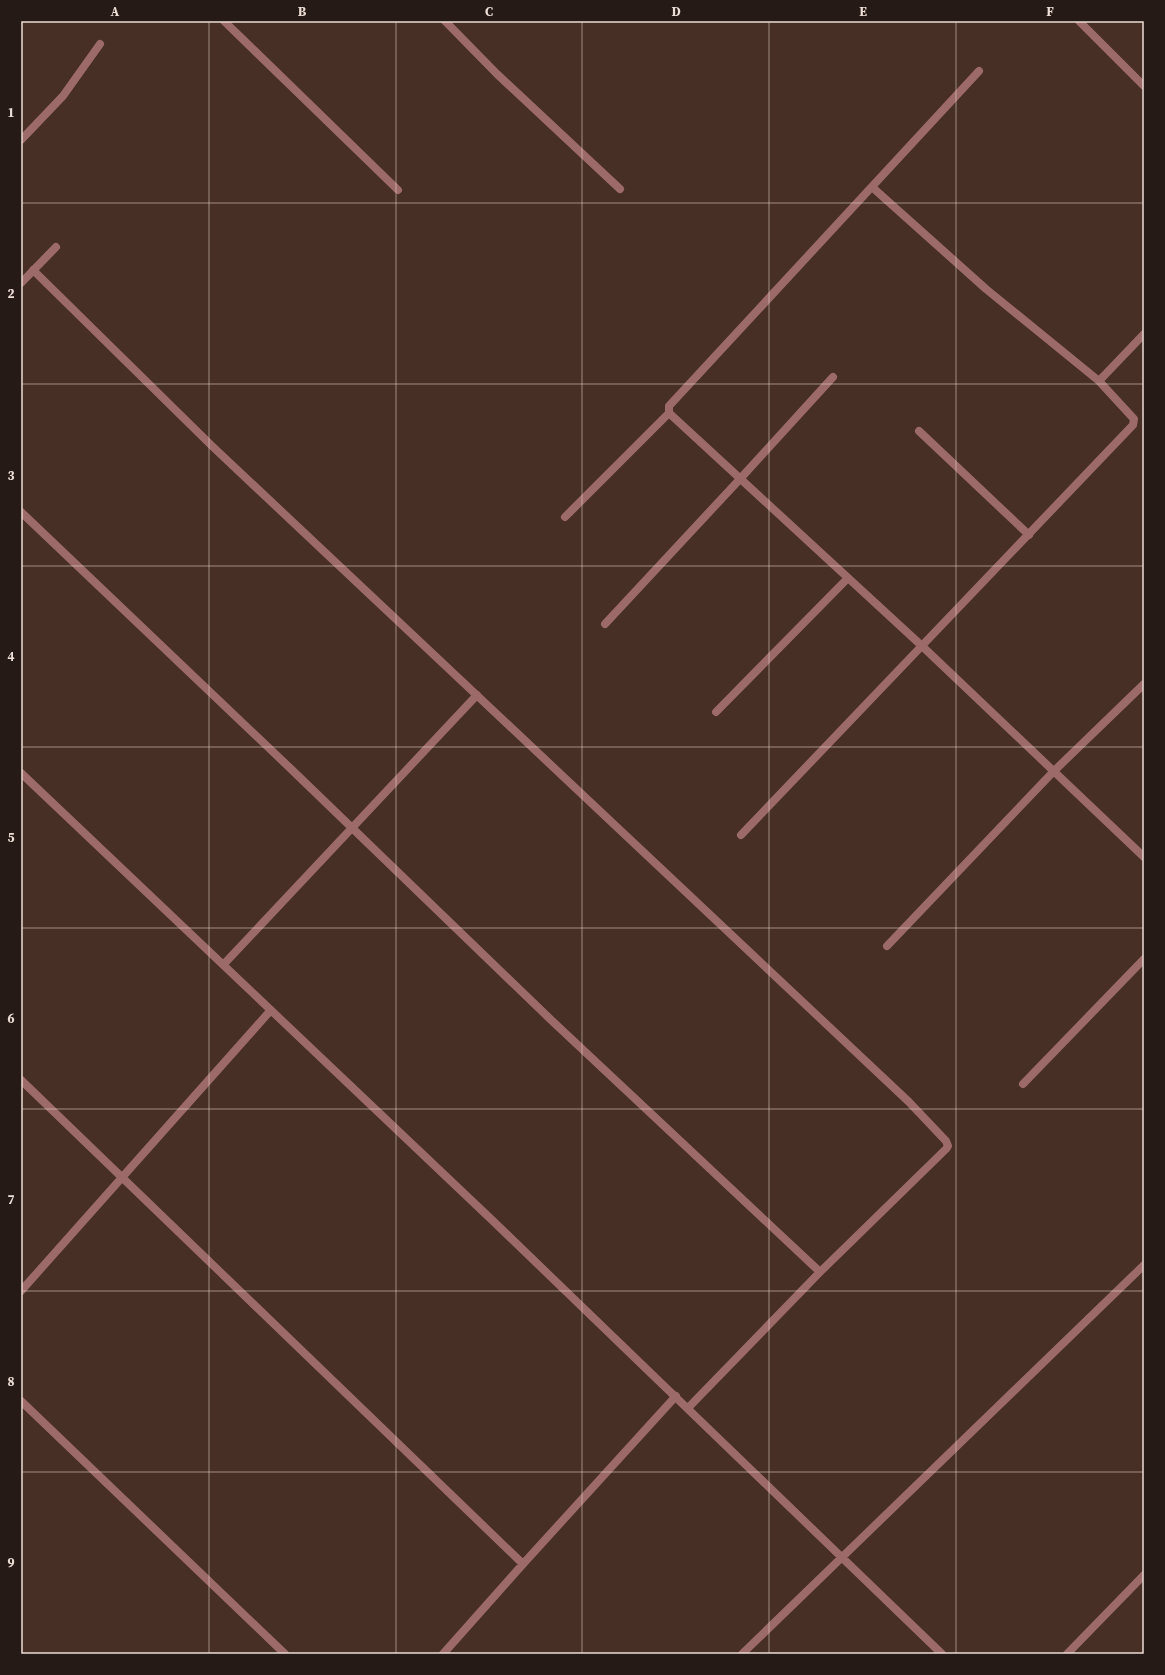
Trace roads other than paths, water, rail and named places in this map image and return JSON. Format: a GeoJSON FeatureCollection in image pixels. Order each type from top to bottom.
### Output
{"type":"FeatureCollection","features":[{"type":"Feature","properties":{"kind":"street"},"geometry":{"type":"LineString","coordinates":[[224,21],[398,190]]}},
{"type":"Feature","properties":{"kind":"street"},"geometry":{"type":"LineString","coordinates":[[445,21],[497,74],[620,188]]}},
{"type":"Feature","properties":{"kind":"street"},"geometry":{"type":"LineString","coordinates":[[1079,21],[1144,86]]}},
{"type":"Feature","properties":{"kind":"street"},"geometry":{"type":"LineString","coordinates":[[21,140],[63,96],[100,44]]}},
{"type":"Feature","properties":{"kind":"street"},"geometry":{"type":"LineString","coordinates":[[564,517],[669,413],[669,406],[979,71]]}},
{"type":"Feature","properties":{"kind":"street"},"geometry":{"type":"LineString","coordinates":[[741,835],[1029,535],[1135,422],[1134,419],[1099,381],[986,289],[872,188]]}},
{"type":"Feature","properties":{"kind":"street"},"geometry":{"type":"LineString","coordinates":[[21,283],[56,247]]}},
{"type":"Feature","properties":{"kind":"street"},"geometry":{"type":"LineString","coordinates":[[33,270],[212,446],[909,1102],[946,1141],[948,1146],[946,1149],[820,1272],[688,1408]]}},
{"type":"Feature","properties":{"kind":"street"},"geometry":{"type":"LineString","coordinates":[[1099,381],[1144,334]]}},
{"type":"Feature","properties":{"kind":"street"},"geometry":{"type":"LineString","coordinates":[[605,624],[833,377]]}},
{"type":"Feature","properties":{"kind":"street"},"geometry":{"type":"LineString","coordinates":[[669,413],[922,646],[1144,857]]}},
{"type":"Feature","properties":{"kind":"street"},"geometry":{"type":"LineString","coordinates":[[919,431],[1029,535]]}},
{"type":"Feature","properties":{"kind":"street"},"geometry":{"type":"LineString","coordinates":[[21,512],[548,1017],[820,1272]]}},
{"type":"Feature","properties":{"kind":"street"},"geometry":{"type":"LineString","coordinates":[[716,712],[848,578]]}},
{"type":"Feature","properties":{"kind":"street"},"geometry":{"type":"LineString","coordinates":[[887,946],[1054,771],[1144,684]]}},
{"type":"Feature","properties":{"kind":"street"},"geometry":{"type":"LineString","coordinates":[[224,964],[477,695]]}},
{"type":"Feature","properties":{"kind":"street"},"geometry":{"type":"LineString","coordinates":[[21,773],[224,964],[676,1396],[942,1654]]}},
{"type":"Feature","properties":{"kind":"street"},"geometry":{"type":"LineString","coordinates":[[1023,1084],[1144,959]]}},
{"type":"Feature","properties":{"kind":"street"},"geometry":{"type":"LineString","coordinates":[[21,1291],[271,1010]]}},
{"type":"Feature","properties":{"kind":"street"},"geometry":{"type":"LineString","coordinates":[[21,1080],[523,1564]]}},
{"type":"Feature","properties":{"kind":"street"},"geometry":{"type":"LineString","coordinates":[[742,1654],[1144,1265]]}},
{"type":"Feature","properties":{"kind":"street"},"geometry":{"type":"LineString","coordinates":[[443,1654],[676,1396]]}},
{"type":"Feature","properties":{"kind":"street"},"geometry":{"type":"LineString","coordinates":[[21,1400],[285,1654]]}},
{"type":"Feature","properties":{"kind":"street"},"geometry":{"type":"LineString","coordinates":[[1067,1654],[1144,1574]]}}]}
